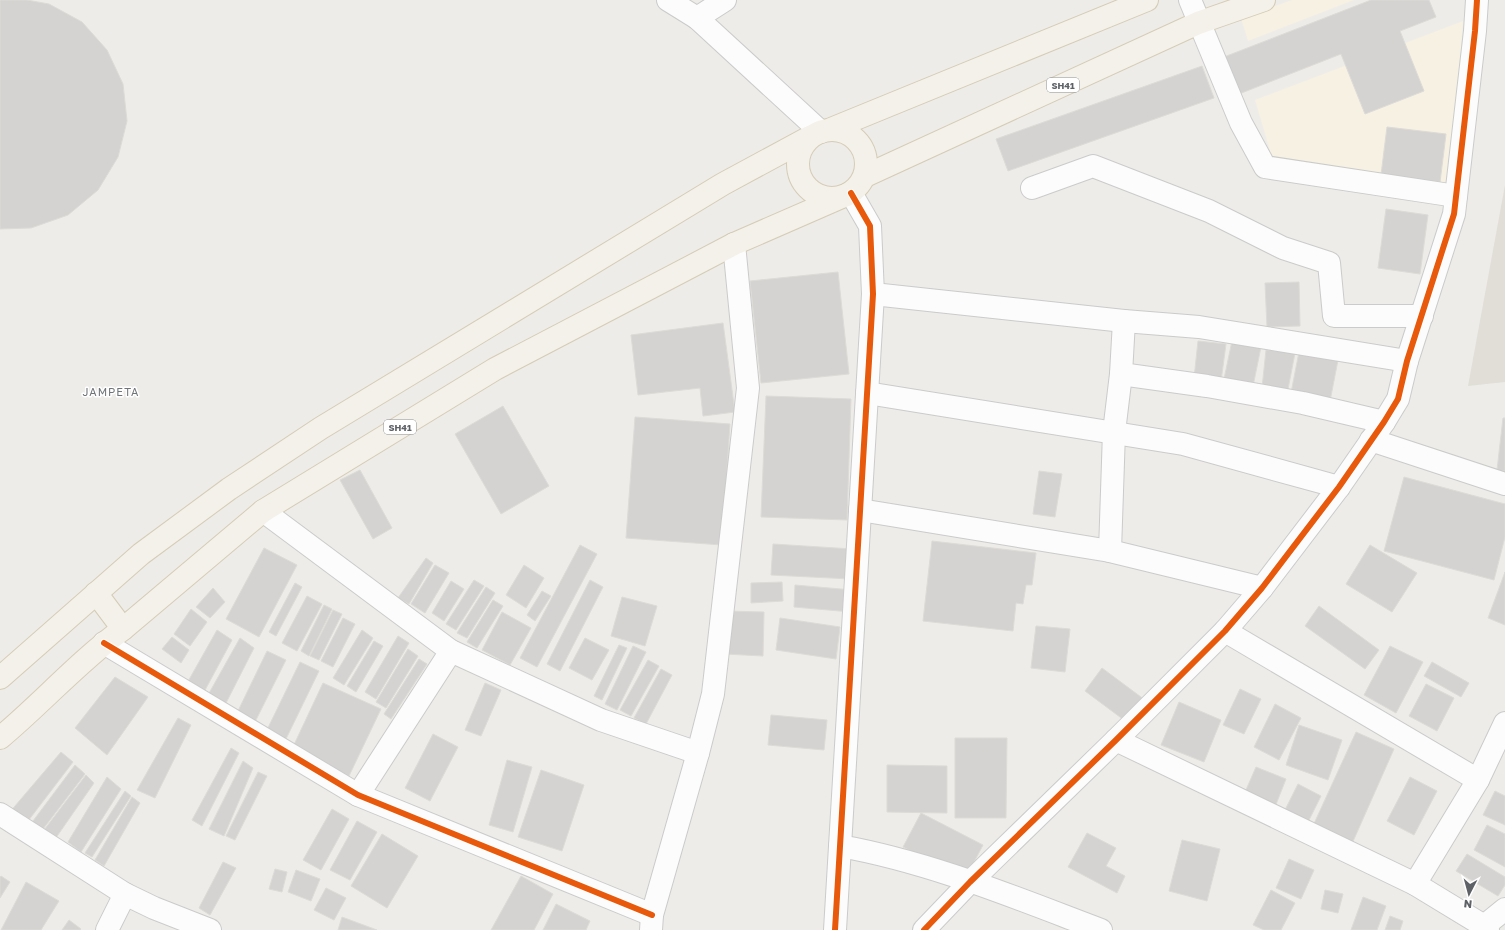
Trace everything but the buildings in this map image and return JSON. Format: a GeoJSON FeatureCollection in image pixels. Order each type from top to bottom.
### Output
{"type":"FeatureCollection","features":[{"type":"Feature","properties":{"kind":"main road"},"geometry":{"type":"LineString","coordinates":[[0,678],[141,554],[229,489],[321,428],[717,188],[821,133],[1147,0]]}},
{"type":"Feature","properties":{"kind":"main road","name":"SH41"},"geometry":{"type":"LineString","coordinates":[[0,738],[25,717],[104,643],[122,630],[263,511],[495,369],[734,244],[851,193],[859,186],[865,176],[1198,23],[1264,0]]}},
{"type":"Feature","properties":{"kind":"main road"},"geometry":{"type":"LineString","coordinates":[[851,193],[840,197],[828,198],[808,188],[801,178],[798,168],[799,156],[803,146],[821,133],[843,131],[853,136],[861,144],[867,165],[865,176]]}},
{"type":"Feature","properties":{"kind":"main road"},"geometry":{"type":"LineString","coordinates":[[96,593],[122,630]]}},
{"type":"Feature","properties":{"kind":"street"},"geometry":{"type":"LineString","coordinates":[[668,0],[697,18],[821,133]]}},
{"type":"Feature","properties":{"kind":"street"},"geometry":{"type":"LineString","coordinates":[[697,18],[725,0]]}},
{"type":"Feature","properties":{"kind":"street"},"geometry":{"type":"LineString","coordinates":[[1190,0],[1198,23],[1241,123],[1265,167],[1456,196]]}},
{"type":"Feature","properties":{"kind":"street"},"geometry":{"type":"LineString","coordinates":[[924,930],[970,882],[1116,740],[1225,631],[1262,588],[1339,487],[1398,399],[1407,361],[1454,214],[1475,31],[1477,0]]}},
{"type":"Feature","properties":{"kind":"street"},"geometry":{"type":"LineString","coordinates":[[1032,188],[1093,166],[1209,211],[1283,248],[1329,263],[1334,316],[1422,316]]}},
{"type":"Feature","properties":{"kind":"street"},"geometry":{"type":"LineString","coordinates":[[835,930],[873,294],[870,226],[851,193]]}},
{"type":"Feature","properties":{"kind":"street"},"geometry":{"type":"LineString","coordinates":[[104,643],[358,795],[652,923],[713,694],[748,388],[734,244]]}},
{"type":"Feature","properties":{"kind":"street"},"geometry":{"type":"LineString","coordinates":[[873,294],[1124,321],[1199,327],[1407,361]]}},
{"type":"Feature","properties":{"kind":"street"},"geometry":{"type":"LineString","coordinates":[[1110,551],[1114,432],[1121,374],[1124,321]]}},
{"type":"Feature","properties":{"kind":"street"},"geometry":{"type":"LineString","coordinates":[[1121,374],[1207,386],[1302,403],[1384,422]]}},
{"type":"Feature","properties":{"kind":"street"},"geometry":{"type":"LineString","coordinates":[[867,393],[1183,444],[1339,487]]}},
{"type":"Feature","properties":{"kind":"street"},"geometry":{"type":"LineString","coordinates":[[1371,440],[1505,484]]}},
{"type":"Feature","properties":{"kind":"street"},"geometry":{"type":"LineString","coordinates":[[860,510],[1110,551],[1262,588]]}},
{"type":"Feature","properties":{"kind":"street"},"geometry":{"type":"LineString","coordinates":[[263,511],[451,651],[601,720],[698,753]]}},
{"type":"Feature","properties":{"kind":"street"},"geometry":{"type":"LineString","coordinates":[[1225,631],[1478,780]]}},
{"type":"Feature","properties":{"kind":"street"},"geometry":{"type":"LineString","coordinates":[[358,795],[451,651]]}},
{"type":"Feature","properties":{"kind":"street"},"geometry":{"type":"LineString","coordinates":[[1415,884],[1478,780],[1505,723]]}},
{"type":"Feature","properties":{"kind":"street"},"geometry":{"type":"LineString","coordinates":[[1116,740],[1415,884],[1486,928],[1505,909]]}},
{"type":"Feature","properties":{"kind":"street"},"geometry":{"type":"LineString","coordinates":[[0,814],[125,894],[154,908],[210,930]]}},
{"type":"Feature","properties":{"kind":"street"},"geometry":{"type":"LineString","coordinates":[[840,846],[873,852],[970,882],[1101,930]]}},
{"type":"Feature","properties":{"kind":"street"},"geometry":{"type":"LineString","coordinates":[[107,930],[125,894]]}},
{"type":"Feature","properties":{"kind":"shaded area"},"geometry":{"type":"Polygon","coordinates":[[[1292,0],[1354,0],[1248,41],[1241,18],[1292,0]]]}},
{"type":"Feature","properties":{"kind":"shaded area"},"geometry":{"type":"Polygon","coordinates":[[[1463,21],[1451,184],[1273,161],[1255,100],[1463,21]]]}},
{"type":"Feature","properties":{"kind":"shaded area"},"geometry":{"type":"Polygon","coordinates":[[[1505,185],[1505,382],[1468,386],[1505,185]]]}},
{"type":"Feature","properties":{"kind":"cycle path"},"geometry":{"type":"LineString","coordinates":[[924,930],[970,882],[1116,740],[1225,631],[1262,588],[1339,487],[1398,399],[1407,361],[1454,214],[1475,31],[1477,0]]}},
{"type":"Feature","properties":{"kind":"cycle path"},"geometry":{"type":"LineString","coordinates":[[835,930],[873,294],[870,226],[851,193]]}},
{"type":"Feature","properties":{"kind":"cycle path"},"geometry":{"type":"LineString","coordinates":[[104,643],[358,795],[652,915]]}},
{"type":"Feature","properties":{"kind":"district","name":"JAMPETA"},"geometry":{"type":"Point","coordinates":[111,391]}}]}
